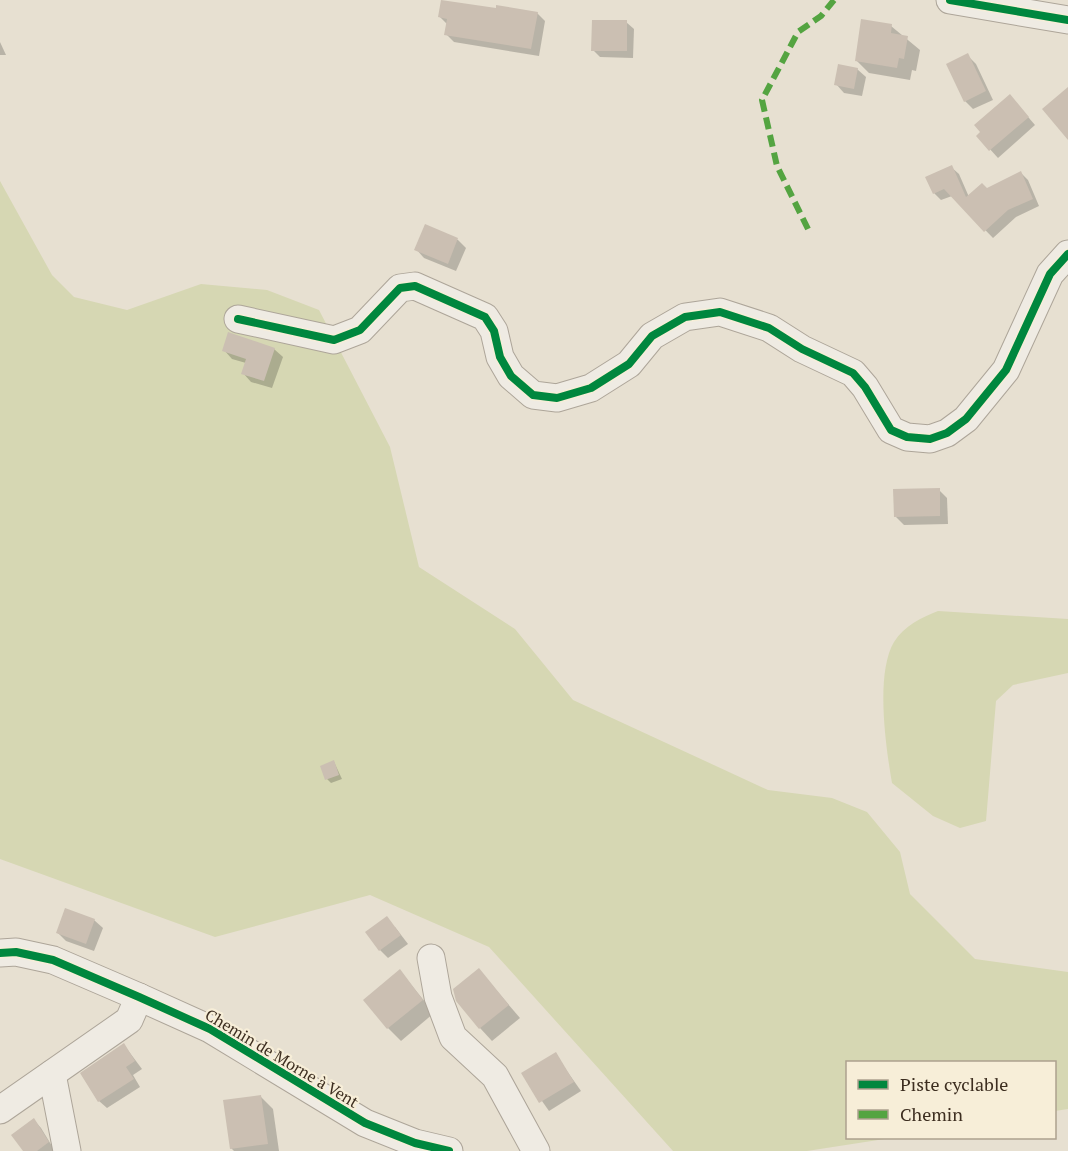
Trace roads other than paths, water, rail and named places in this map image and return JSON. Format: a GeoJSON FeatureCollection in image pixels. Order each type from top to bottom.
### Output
{"type":"FeatureCollection","features":[{"type":"Feature","properties":{"kind":"street"},"geometry":{"type":"LineString","coordinates":[[950,0],[1068,20]]}},
{"type":"Feature","properties":{"kind":"street"},"geometry":{"type":"LineString","coordinates":[[238,319],[333,340],[360,330],[400,288],[415,286],[485,317],[494,332],[500,357],[511,376],[533,395],[557,398],[591,388],[629,364],[652,336],[685,317],[720,312],[769,328],[802,349],[852,373],[865,387],[891,430],[907,437],[930,438],[947,433],[966,419],[1006,370],[1050,274],[1068,254]]}},
{"type":"Feature","properties":{"kind":"street","name":"Chemin de Morne à Vent"},"geometry":{"type":"LineString","coordinates":[[0,952],[16,952],[53,960],[140,997],[210,1029],[365,1123],[415,1143],[449,1151]]}},
{"type":"Feature","properties":{"kind":"street"},"geometry":{"type":"LineString","coordinates":[[431,958],[438,997],[453,1037],[495,1076],[536,1151]]}},
{"type":"Feature","properties":{"kind":"street"},"geometry":{"type":"LineString","coordinates":[[0,1110],[129,1020],[140,997]]}},
{"type":"Feature","properties":{"kind":"street"},"geometry":{"type":"LineString","coordinates":[[52,1074],[68,1151]]}}]}
